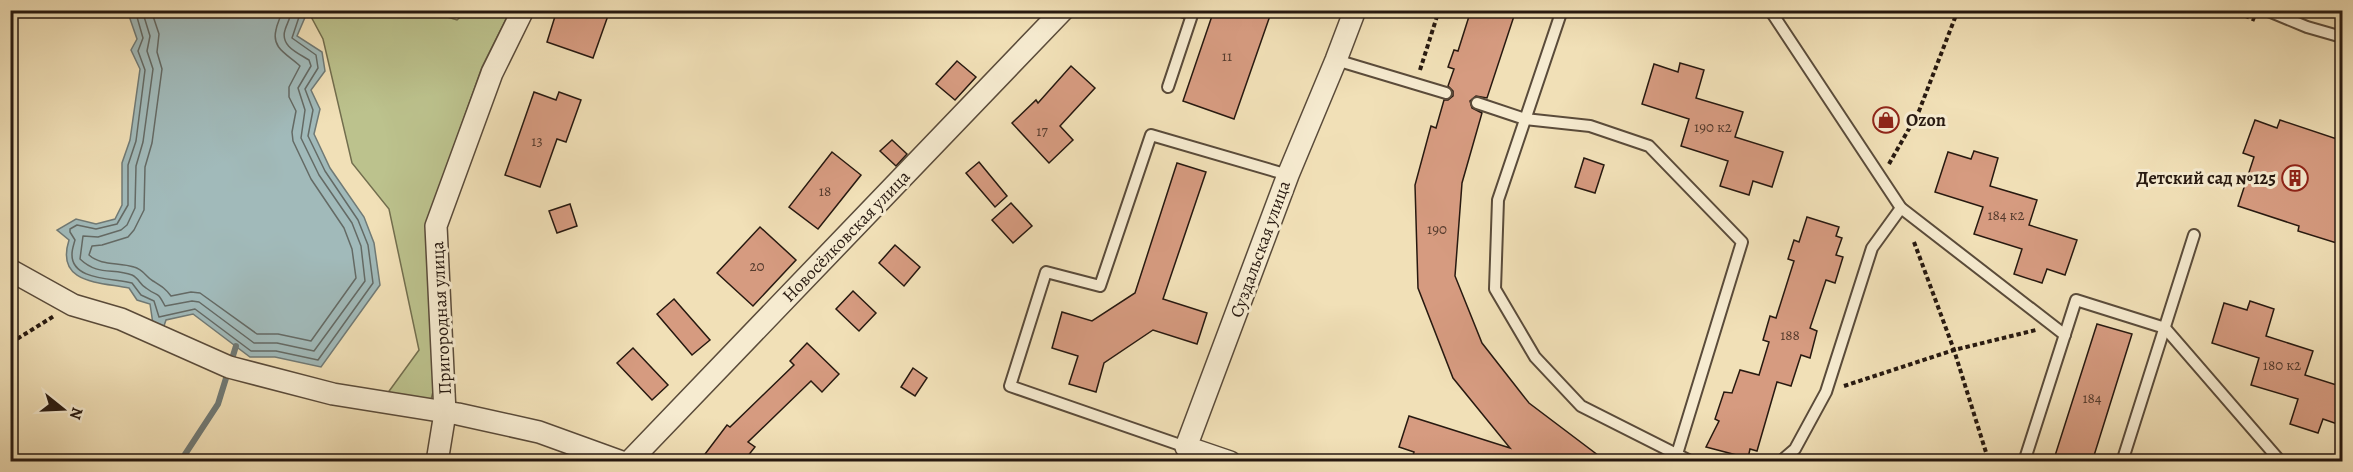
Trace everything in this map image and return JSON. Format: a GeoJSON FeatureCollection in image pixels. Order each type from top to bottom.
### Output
{"type":"FeatureCollection","features":[{"type":"Feature","properties":{"kind":"street","name":"Пригородная улица"},"geometry":{"type":"LineString","coordinates":[[437,462],[445,413],[436,226],[492,73],[523,10]]}},
{"type":"Feature","properties":{"kind":"street","name":"Новосёлковская улица"},"geometry":{"type":"LineString","coordinates":[[629,462],[1063,10]]}},
{"type":"Feature","properties":{"kind":"street","name":"Суздальская улица"},"geometry":{"type":"LineString","coordinates":[[1186,447],[1287,175],[1355,10]]}},
{"type":"Feature","properties":{"kind":"street"},"geometry":{"type":"LineString","coordinates":[[10,270],[73,305],[121,319],[229,367],[333,394],[538,432],[622,462]]}},
{"type":"Feature","properties":{"kind":"street"},"geometry":{"type":"LineString","coordinates":[[1186,447],[1230,462]]}},
{"type":"Feature","properties":{"kind":"lane"},"geometry":{"type":"LineString","coordinates":[[1168,87],[1192,15],[1178,10]]}},
{"type":"Feature","properties":{"kind":"lane"},"geometry":{"type":"LineString","coordinates":[[1562,10],[1498,200],[1495,289],[1535,357],[1581,406],[1692,462]]}},
{"type":"Feature","properties":{"kind":"lane"},"geometry":{"type":"LineString","coordinates":[[1770,10],[1901,208],[2065,335]]}},
{"type":"Feature","properties":{"kind":"lane"},"geometry":{"type":"LineString","coordinates":[[2266,10],[2307,27],[2343,37]]}},
{"type":"Feature","properties":{"kind":"lane"},"geometry":{"type":"LineString","coordinates":[[1336,60],[1446,93]]}},
{"type":"Feature","properties":{"kind":"lane"},"geometry":{"type":"LineString","coordinates":[[1478,103],[1525,119],[1590,126],[1649,146],[1742,243],[1677,454]]}},
{"type":"Feature","properties":{"kind":"lane"},"geometry":{"type":"LineString","coordinates":[[1186,447],[1010,386],[1046,272],[1100,286],[1151,135],[1287,175]]}},
{"type":"Feature","properties":{"kind":"lane"},"geometry":{"type":"LineString","coordinates":[[1780,462],[1796,449],[1826,392],[1872,248],[1901,208]]}},
{"type":"Feature","properties":{"kind":"lane"},"geometry":{"type":"LineString","coordinates":[[2122,462],[2194,235]]}},
{"type":"Feature","properties":{"kind":"lane"},"geometry":{"type":"LineString","coordinates":[[2024,462],[2076,300],[2165,328],[2281,462]]}},
{"type":"Feature","properties":{"kind":"path"},"geometry":{"type":"LineString","coordinates":[[1416,84],[1439,10]]}},
{"type":"Feature","properties":{"kind":"path"},"geometry":{"type":"LineString","coordinates":[[1881,178],[1919,111],[1958,10]]}},
{"type":"Feature","properties":{"kind":"path"},"geometry":{"type":"LineString","coordinates":[[1914,242],[1954,350],[1989,462]]}},
{"type":"Feature","properties":{"kind":"path"},"geometry":{"type":"LineString","coordinates":[[10,338],[16,339],[73,305]]}},
{"type":"Feature","properties":{"kind":"path"},"geometry":{"type":"LineString","coordinates":[[1826,392],[1954,350],[2054,326]]}},
{"type":"Feature","properties":{"kind":"green space"},"geometry":{"type":"Polygon","coordinates":[[[308,11],[427,11],[457,20],[467,11],[510,11],[482,67],[431,211],[438,371],[431,400],[387,394],[419,350],[389,209],[352,163],[323,39],[308,11]]]}},
{"type":"Feature","properties":{"kind":"water"},"geometry":{"type":"Polygon","coordinates":[[[130,11],[303,11],[306,15],[297,36],[322,52],[325,71],[311,90],[320,109],[314,134],[330,168],[364,217],[374,243],[380,285],[321,367],[275,357],[250,357],[193,314],[166,320],[163,329],[153,324],[150,304],[137,300],[129,288],[83,278],[74,273],[68,265],[66,254],[69,240],[57,230],[76,219],[96,224],[115,219],[122,205],[122,163],[130,140],[140,69],[131,50],[137,39],[128,13],[130,11]]]}},
{"type":"Feature","properties":{"kind":"building"},"geometry":{"type":"Polygon","coordinates":[[[557,10],[610,10],[593,58],[547,42],[557,10]]]}},
{"type":"Feature","properties":{"kind":"building"},"geometry":{"type":"Polygon","coordinates":[[[1214,10],[1272,10],[1234,119],[1183,101],[1214,10]]]}},
{"type":"Feature","properties":{"kind":"building"},"geometry":{"type":"Polygon","coordinates":[[[1471,10],[1516,10],[1487,98],[1476,96],[1470,101],[1472,108],[1482,113],[1462,183],[1455,276],[1482,343],[1529,403],[1607,462],[1411,462],[1414,452],[1399,447],[1409,416],[1510,448],[1453,378],[1418,288],[1415,185],[1431,126],[1436,128],[1444,100],[1453,96],[1453,91],[1448,86],[1454,69],[1448,67],[1454,50],[1458,51],[1471,10]]]}},
{"type":"Feature","properties":{"kind":"building"},"geometry":{"type":"Polygon","coordinates":[[[957,61],[976,77],[955,100],[936,84],[957,61]]]}},
{"type":"Feature","properties":{"kind":"building"},"geometry":{"type":"Polygon","coordinates":[[[1680,63],[1704,70],[1696,98],[1743,112],[1735,137],[1783,152],[1772,187],[1753,181],[1749,195],[1720,186],[1728,161],[1681,146],[1689,119],[1642,104],[1654,64],[1678,72],[1680,63]]]}},
{"type":"Feature","properties":{"kind":"building"},"geometry":{"type":"Polygon","coordinates":[[[1071,66],[1095,88],[1060,126],[1073,140],[1049,163],[1012,123],[1036,100],[1038,103],[1071,66]]]}},
{"type":"Feature","properties":{"kind":"building"},"geometry":{"type":"Polygon","coordinates":[[[534,92],[556,100],[559,92],[581,100],[566,142],[557,139],[540,187],[505,175],[534,92]]]}},
{"type":"Feature","properties":{"kind":"building","name":"Детский сад №125"},"geometry":{"type":"Polygon","coordinates":[[[2255,120],[2277,128],[2280,120],[2343,141],[2343,245],[2298,231],[2299,226],[2238,206],[2254,157],[2243,153],[2255,120]]]}},
{"type":"Feature","properties":{"kind":"building"},"geometry":{"type":"Polygon","coordinates":[[[892,140],[907,154],[896,166],[880,151],[892,140]]]}},
{"type":"Feature","properties":{"kind":"building"},"geometry":{"type":"Polygon","coordinates":[[[1974,151],[1998,158],[1990,186],[2037,200],[2029,225],[2077,240],[2065,275],[2047,269],[2042,283],[2014,274],[2022,249],[1974,234],[1983,207],[1935,192],[1948,152],[1971,159],[1974,151]]]}},
{"type":"Feature","properties":{"kind":"building"},"geometry":{"type":"Polygon","coordinates":[[[832,152],[861,175],[818,229],[789,207],[832,152]]]}},
{"type":"Feature","properties":{"kind":"building"},"geometry":{"type":"Polygon","coordinates":[[[1584,158],[1604,165],[1595,193],[1575,187],[1584,158]]]}},
{"type":"Feature","properties":{"kind":"building"},"geometry":{"type":"Polygon","coordinates":[[[979,162],[1007,196],[995,207],[966,173],[979,162]]]}},
{"type":"Feature","properties":{"kind":"building"},"geometry":{"type":"Polygon","coordinates":[[[1177,163],[1206,172],[1163,299],[1207,313],[1197,344],[1153,330],[1104,363],[1096,392],[1069,384],[1078,356],[1052,348],[1062,312],[1092,321],[1135,293],[1177,163]]]}},
{"type":"Feature","properties":{"kind":"building"},"geometry":{"type":"Polygon","coordinates":[[[1011,203],[1032,226],[1013,243],[992,220],[1011,203]]]}},
{"type":"Feature","properties":{"kind":"building"},"geometry":{"type":"Polygon","coordinates":[[[570,204],[577,226],[557,233],[549,211],[570,204]]]}},
{"type":"Feature","properties":{"kind":"building"},"geometry":{"type":"Polygon","coordinates":[[[1807,217],[1839,227],[1836,236],[1842,238],[1836,255],[1843,257],[1835,283],[1826,280],[1810,328],[1817,331],[1810,358],[1801,355],[1791,386],[1777,382],[1757,451],[1750,449],[1748,458],[1706,447],[1719,421],[1715,419],[1724,392],[1732,393],[1740,370],[1759,375],[1769,342],[1763,340],[1770,316],[1776,318],[1794,261],[1788,259],[1794,240],[1799,242],[1807,217]]]}},
{"type":"Feature","properties":{"kind":"building"},"geometry":{"type":"Polygon","coordinates":[[[760,227],[796,260],[753,306],[717,273],[760,227]]]}},
{"type":"Feature","properties":{"kind":"building"},"geometry":{"type":"Polygon","coordinates":[[[895,245],[920,267],[904,286],[879,263],[895,245]]]}},
{"type":"Feature","properties":{"kind":"building"},"geometry":{"type":"Polygon","coordinates":[[[853,291],[876,313],[859,331],[836,309],[853,291]]]}},
{"type":"Feature","properties":{"kind":"building"},"geometry":{"type":"Polygon","coordinates":[[[674,299],[710,340],[692,355],[657,314],[674,299]]]}},
{"type":"Feature","properties":{"kind":"building"},"geometry":{"type":"Polygon","coordinates":[[[2250,301],[2274,309],[2266,336],[2313,351],[2305,375],[2343,387],[2343,426],[2323,419],[2318,433],[2290,424],[2298,399],[2251,385],[2259,358],[2212,343],[2224,303],[2247,310],[2250,301]]]}},
{"type":"Feature","properties":{"kind":"building"},"geometry":{"type":"Polygon","coordinates":[[[2097,324],[2132,334],[2092,462],[2053,462],[2097,324]]]}},
{"type":"Feature","properties":{"kind":"building"},"geometry":{"type":"Polygon","coordinates":[[[807,343],[839,374],[822,392],[811,381],[748,442],[755,447],[743,462],[699,462],[727,425],[730,427],[794,365],[790,361],[807,343]]]}},
{"type":"Feature","properties":{"kind":"building"},"geometry":{"type":"Polygon","coordinates":[[[633,348],[668,385],[652,400],[617,363],[633,348]]]}},
{"type":"Feature","properties":{"kind":"building"},"geometry":{"type":"Polygon","coordinates":[[[913,368],[927,378],[915,396],[901,387],[913,368]]]}},
{"type":"Feature","properties":{"kind":"waterway"},"geometry":{"type":"LineString","coordinates":[[180,462],[218,404],[236,346]]}},
{"type":"Feature","properties":{"kind":"place","name":"Ozon"},"geometry":{"type":"Point","coordinates":[1886,120]}},
{"type":"Feature","properties":{"kind":"place","name":"Детский сад №125"},"geometry":{"type":"Point","coordinates":[2295,178]}}]}
